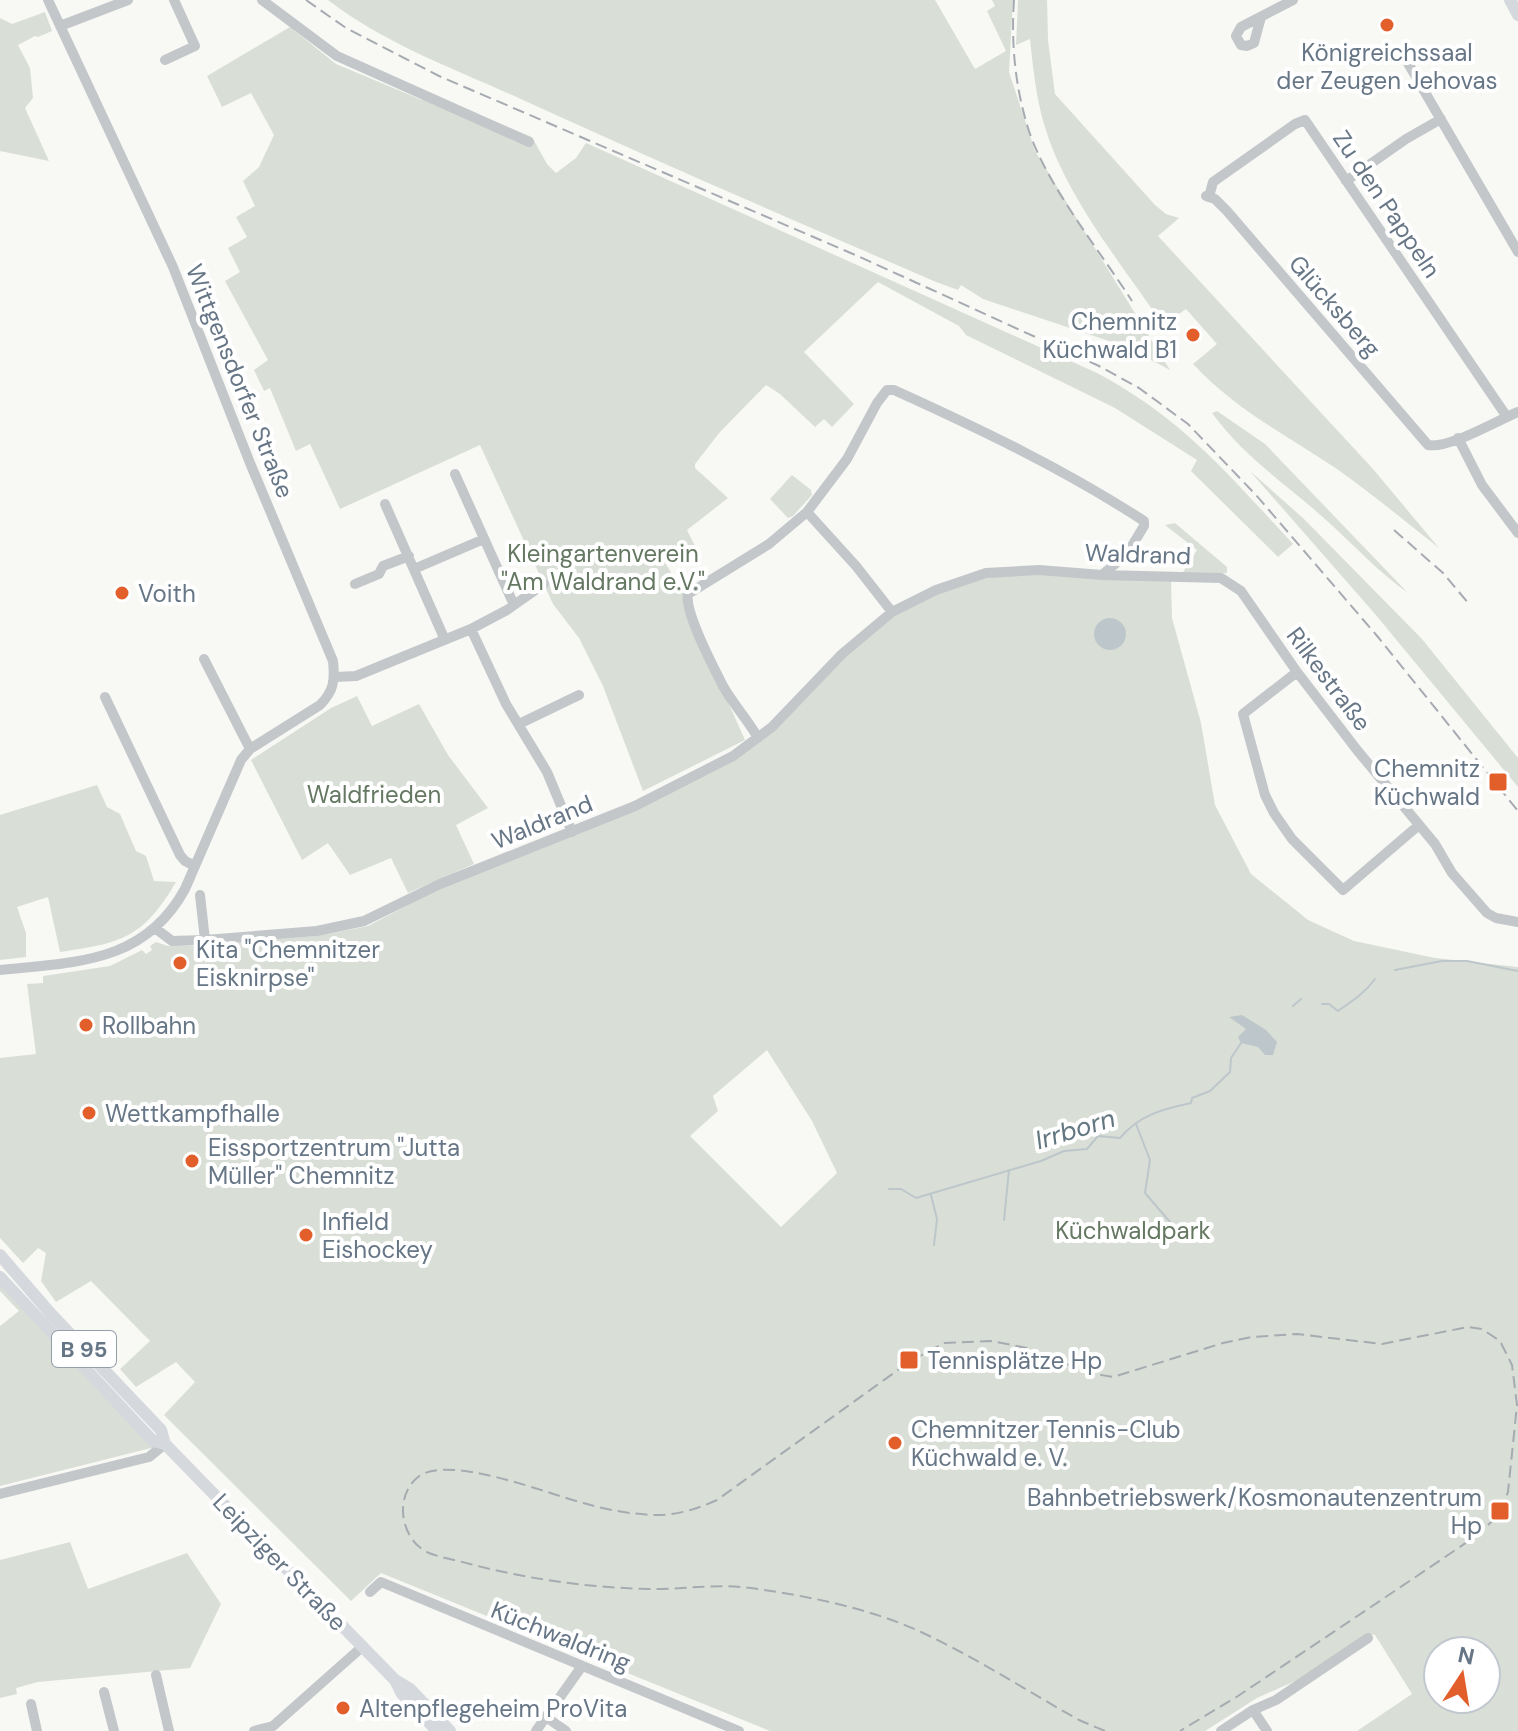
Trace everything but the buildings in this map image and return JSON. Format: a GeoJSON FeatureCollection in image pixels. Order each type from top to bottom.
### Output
{"type":"FeatureCollection","features":[{"type":"Feature","properties":{"kind":"main road"},"geometry":{"type":"LineString","coordinates":[[1510,0],[1518,15]]}},
{"type":"Feature","properties":{"kind":"main road","name":"Leipziger Straße"},"geometry":{"type":"LineString","coordinates":[[0,1255],[60,1324],[161,1430],[165,1444],[362,1647],[395,1680],[410,1689],[450,1731]]}},
{"type":"Feature","properties":{"kind":"main road","name":"Leipziger Straße"},"geometry":{"type":"LineString","coordinates":[[0,1277],[153,1441],[165,1444]]}},
{"type":"Feature","properties":{"kind":"main road","name":"Leipziger Straße"},"geometry":{"type":"LineString","coordinates":[[395,1680],[402,1694],[437,1731]]}},
{"type":"Feature","properties":{"kind":"street","name":"Wittgensdorfer Straße"},"geometry":{"type":"LineString","coordinates":[[48,0],[173,267],[250,463],[330,653],[335,677]]}},
{"type":"Feature","properties":{"kind":"street"},"geometry":{"type":"LineString","coordinates":[[60,26],[128,0]]}},
{"type":"Feature","properties":{"kind":"street"},"geometry":{"type":"LineString","coordinates":[[165,60],[195,46],[174,0]]}},
{"type":"Feature","properties":{"kind":"street"},"geometry":{"type":"LineString","coordinates":[[262,0],[337,56],[529,142]]}},
{"type":"Feature","properties":{"kind":"street"},"geometry":{"type":"LineString","coordinates":[[1261,17],[1293,0]]}},
{"type":"Feature","properties":{"kind":"street"},"geometry":{"type":"LineString","coordinates":[[1405,58],[1518,252]]}},
{"type":"Feature","properties":{"kind":"street"},"geometry":{"type":"LineString","coordinates":[[1346,181],[1441,119]]}},
{"type":"Feature","properties":{"kind":"street","name":"Zu den Pappeln"},"geometry":{"type":"LineString","coordinates":[[1208,196],[1213,182],[1305,120],[1507,417]]}},
{"type":"Feature","properties":{"kind":"street","name":"Glücksberg"},"geometry":{"type":"LineString","coordinates":[[1208,196],[1227,211],[1431,446],[1458,438]]}},
{"type":"Feature","properties":{"kind":"street"},"geometry":{"type":"LineString","coordinates":[[758,738],[724,686],[692,618],[687,605],[688,594],[769,544],[807,512],[847,459],[887,390],[894,390],[992,435],[1144,521],[1127,554],[1102,575]]}},
{"type":"Feature","properties":{"kind":"street"},"geometry":{"type":"LineString","coordinates":[[1518,412],[1458,438],[1482,485],[1518,533]]}},
{"type":"Feature","properties":{"kind":"street"},"geometry":{"type":"LineString","coordinates":[[455,474],[514,605]]}},
{"type":"Feature","properties":{"kind":"street"},"geometry":{"type":"LineString","coordinates":[[385,504],[445,640]]}},
{"type":"Feature","properties":{"kind":"street"},"geometry":{"type":"LineString","coordinates":[[807,512],[892,612]]}},
{"type":"Feature","properties":{"kind":"street"},"geometry":{"type":"LineString","coordinates":[[414,569],[484,539]]}},
{"type":"Feature","properties":{"kind":"street"},"geometry":{"type":"LineString","coordinates":[[355,584],[379,574],[383,566],[409,556]]}},
{"type":"Feature","properties":{"kind":"street","name":"Waldrand"},"geometry":{"type":"LineString","coordinates":[[155,928],[172,941],[205,940],[317,931],[364,921],[440,884],[572,832],[733,756],[772,727],[842,654],[892,612],[936,590],[986,573],[1039,570],[1221,578],[1241,591]]}},
{"type":"Feature","properties":{"kind":"street"},"geometry":{"type":"LineString","coordinates":[[0,970],[95,959],[119,951],[155,928],[177,903],[232,775],[250,749],[320,705],[330,695],[335,677],[356,676],[471,629],[544,584]]}},
{"type":"Feature","properties":{"kind":"street","name":"Rilkestraße"},"geometry":{"type":"LineString","coordinates":[[1241,591],[1297,672],[1444,857],[1452,873],[1487,913],[1518,922]]}},
{"type":"Feature","properties":{"kind":"street"},"geometry":{"type":"LineString","coordinates":[[471,629],[492,678],[547,772],[572,832]]}},
{"type":"Feature","properties":{"kind":"street"},"geometry":{"type":"LineString","coordinates":[[204,659],[250,749]]}},
{"type":"Feature","properties":{"kind":"street"},"geometry":{"type":"LineString","coordinates":[[1297,672],[1243,714],[1265,795],[1292,839],[1343,890],[1419,825]]}},
{"type":"Feature","properties":{"kind":"street"},"geometry":{"type":"LineString","coordinates":[[519,724],[579,695]]}},
{"type":"Feature","properties":{"kind":"street"},"geometry":{"type":"LineString","coordinates":[[105,697],[180,855],[195,866]]}},
{"type":"Feature","properties":{"kind":"street"},"geometry":{"type":"LineString","coordinates":[[200,895],[205,940]]}},
{"type":"Feature","properties":{"kind":"street"},"geometry":{"type":"LineString","coordinates":[[0,1494],[149,1457],[165,1444]]}},
{"type":"Feature","properties":{"kind":"street","name":"Küchwaldring"},"geometry":{"type":"LineString","coordinates":[[370,1592],[381,1582],[739,1731]]}},
{"type":"Feature","properties":{"kind":"street"},"geometry":{"type":"LineString","coordinates":[[1221,1731],[1253,1710],[1276,1700],[1368,1638]]}},
{"type":"Feature","properties":{"kind":"street"},"geometry":{"type":"LineString","coordinates":[[254,1731],[273,1726],[362,1647]]}},
{"type":"Feature","properties":{"kind":"street"},"geometry":{"type":"LineString","coordinates":[[536,1731],[582,1666]]}},
{"type":"Feature","properties":{"kind":"street"},"geometry":{"type":"LineString","coordinates":[[156,1675],[169,1731]]}},
{"type":"Feature","properties":{"kind":"street"},"geometry":{"type":"LineString","coordinates":[[104,1692],[114,1731]]}},
{"type":"Feature","properties":{"kind":"street"},"geometry":{"type":"LineString","coordinates":[[31,1704],[37,1731]]}},
{"type":"Feature","properties":{"kind":"street"},"geometry":{"type":"LineString","coordinates":[[1253,1710],[1267,1731]]}},
{"type":"Feature","properties":{"kind":"street"},"geometry":{"type":"LineString","coordinates":[[546,1717],[566,1731]]}},
{"type":"Feature","properties":{"kind":"green space"},"geometry":{"type":"Polygon","coordinates":[[[328,0],[935,0],[975,69],[1006,51],[987,11],[995,6],[992,0],[1013,0],[1009,72],[1035,151],[1170,370],[1127,347],[983,299],[961,285],[958,290],[936,282],[677,169],[422,55],[373,30],[328,0]]]}},
{"type":"Feature","properties":{"kind":"green space"},"geometry":{"type":"Polygon","coordinates":[[[1018,0],[1047,0],[1055,94],[1155,205],[1166,214],[1179,218],[1158,236],[1373,469],[1439,548],[1350,478],[1244,408],[1209,380],[1193,364],[1217,344],[1186,309],[1163,325],[1080,203],[1053,151],[1039,103],[1030,39],[1016,45],[1018,0]]]}},
{"type":"Feature","properties":{"kind":"green space"},"geometry":{"type":"Polygon","coordinates":[[[45,12],[52,31],[18,45],[30,68],[33,98],[25,108],[49,161],[0,151],[0,18],[12,24],[45,12]]]}},
{"type":"Feature","properties":{"kind":"green space","name":"Kleingartenverein \"Am Waldrand e.V.\""},"geometry":{"type":"Polygon","coordinates":[[[290,27],[336,64],[422,100],[425,92],[532,137],[547,164],[556,173],[576,158],[586,143],[1097,373],[1127,390],[1179,429],[1225,471],[1293,544],[1278,557],[1191,471],[1197,460],[1115,408],[966,335],[959,326],[878,282],[804,352],[854,404],[832,427],[824,419],[815,427],[766,385],[720,432],[695,464],[695,468],[728,498],[687,530],[696,548],[666,564],[683,593],[701,642],[745,740],[643,791],[603,686],[579,638],[553,604],[480,445],[340,509],[310,444],[296,451],[270,388],[264,391],[254,370],[268,360],[225,281],[240,272],[228,248],[247,237],[236,217],[255,206],[243,181],[259,167],[274,135],[251,93],[222,107],[207,76],[290,27]]]}},
{"type":"Feature","properties":{"kind":"green space"},"geometry":{"type":"Polygon","coordinates":[[[1217,411],[1265,444],[1408,593],[1252,457],[1212,413],[1217,411]]]}},
{"type":"Feature","properties":{"kind":"green space"},"geometry":{"type":"Polygon","coordinates":[[[1250,471],[1304,519],[1422,639],[1518,758],[1518,787],[1375,614],[1250,471]]]}},
{"type":"Feature","properties":{"kind":"green space"},"geometry":{"type":"Polygon","coordinates":[[[792,475],[811,490],[812,495],[788,518],[770,499],[792,475]]]}},
{"type":"Feature","properties":{"kind":"green space"},"geometry":{"type":"Polygon","coordinates":[[[1175,523],[1227,567],[1227,573],[1182,574],[1197,550],[1165,525],[1175,523]]]}},
{"type":"Feature","properties":{"kind":"green space","name":"Küchwaldpark"},"geometry":{"type":"Polygon","coordinates":[[[1040,572],[1171,578],[1172,618],[1201,723],[1215,805],[1251,874],[1308,920],[1354,941],[1435,958],[1518,967],[1518,1731],[1357,1731],[1412,1694],[1375,1635],[1367,1634],[1302,1678],[1257,1698],[1205,1731],[770,1731],[381,1573],[351,1601],[164,1415],[195,1382],[176,1362],[136,1387],[120,1369],[150,1341],[91,1281],[56,1302],[41,1281],[46,1253],[38,1248],[23,1263],[0,1238],[0,1058],[36,1054],[27,984],[43,983],[43,976],[110,966],[142,950],[146,954],[156,942],[168,946],[198,946],[200,956],[218,957],[217,944],[317,936],[368,926],[437,890],[734,760],[891,614],[936,593],[987,576],[1040,572]],[[767,1050],[713,1096],[718,1111],[690,1136],[781,1227],[837,1173],[812,1121],[767,1050]]]}},
{"type":"Feature","properties":{"kind":"green space","name":"Waldfrieden"},"geometry":{"type":"Polygon","coordinates":[[[357,696],[372,726],[419,704],[448,755],[488,808],[456,825],[474,864],[408,893],[391,858],[350,875],[328,843],[302,860],[251,760],[331,708],[357,696]]]}},
{"type":"Feature","properties":{"kind":"green space"},"geometry":{"type":"Polygon","coordinates":[[[97,785],[107,807],[120,814],[136,851],[146,856],[154,881],[176,882],[153,915],[129,935],[81,949],[60,952],[48,897],[17,907],[26,933],[26,957],[0,960],[0,815],[97,785]]]}},
{"type":"Feature","properties":{"kind":"green space"},"geometry":{"type":"Polygon","coordinates":[[[0,1282],[155,1447],[0,1486],[0,1326],[19,1311],[0,1291],[0,1282]]]}},
{"type":"Feature","properties":{"kind":"green space"},"geometry":{"type":"Polygon","coordinates":[[[70,1542],[88,1589],[187,1553],[221,1604],[190,1668],[38,1682],[16,1688],[17,1694],[0,1698],[0,1560],[70,1542]]]}},
{"type":"Feature","properties":{"kind":"shaded area"},"geometry":{"type":"Polygon","coordinates":[[[1110,618],[1121,623],[1126,634],[1121,645],[1110,650],[1099,645],[1094,634],[1099,623],[1110,618]]]}},
{"type":"Feature","properties":{"kind":"shaded area"},"geometry":{"type":"Polygon","coordinates":[[[1242,1015],[1266,1030],[1277,1042],[1273,1055],[1265,1055],[1258,1047],[1241,1043],[1238,1037],[1246,1029],[1229,1017],[1242,1015]]]}},
{"type":"Feature","properties":{"kind":"waterway"},"geometry":{"type":"LineString","coordinates":[[1395,970],[1442,961],[1467,961],[1518,971]]}},
{"type":"Feature","properties":{"kind":"waterway","name":"Irrborn"},"geometry":{"type":"LineString","coordinates":[[1322,1004],[1329,1004],[1338,1011],[1375,979]]}},
{"type":"Feature","properties":{"kind":"waterway"},"geometry":{"type":"LineString","coordinates":[[1293,1006],[1301,999]]}},
{"type":"Feature","properties":{"kind":"waterway","name":"Irrborn"},"geometry":{"type":"LineString","coordinates":[[889,1189],[901,1189],[916,1198],[1041,1161],[1064,1151],[1087,1149],[1098,1136],[1120,1138],[1143,1118],[1191,1103],[1192,1098],[1210,1091],[1230,1072],[1231,1058],[1241,1043]]}},
{"type":"Feature","properties":{"kind":"waterway"},"geometry":{"type":"LineString","coordinates":[[1136,1124],[1150,1160],[1145,1193],[1170,1222]]}},
{"type":"Feature","properties":{"kind":"waterway"},"geometry":{"type":"LineString","coordinates":[[1004,1220],[1009,1170]]}},
{"type":"Feature","properties":{"kind":"waterway"},"geometry":{"type":"LineString","coordinates":[[931,1195],[937,1219],[934,1245]]}},
{"type":"Feature","properties":{"kind":"railway"},"geometry":{"type":"LineString","coordinates":[[306,0],[346,28],[439,76],[860,257],[1099,366],[1139,388],[1188,424],[1256,495],[1378,637],[1518,811]]}},
{"type":"Feature","properties":{"kind":"railway"},"geometry":{"type":"LineString","coordinates":[[1014,0],[1017,80],[1036,149],[1060,194],[1132,301]]}},
{"type":"Feature","properties":{"kind":"railway"},"geometry":{"type":"LineString","coordinates":[[1394,530],[1443,573],[1469,604]]}},
{"type":"Feature","properties":{"kind":"railway"},"geometry":{"type":"LineString","coordinates":[[1105,1731],[1079,1720],[941,1642],[901,1624],[838,1604],[740,1587],[637,1589],[564,1582],[493,1570],[434,1555],[419,1547],[407,1529],[403,1507],[405,1496],[418,1477],[433,1471],[452,1470],[500,1478],[620,1511],[661,1515],[686,1511],[717,1500],[909,1362],[944,1343],[991,1341],[1027,1348],[1089,1373],[1113,1377],[1252,1337],[1297,1334],[1382,1344],[1468,1327],[1482,1329],[1500,1341],[1512,1365],[1517,1405],[1508,1492],[1498,1516],[1476,1536],[1417,1576],[1238,1696],[1180,1731]]}},
{"type":"Feature","properties":{"kind":"place","name":"Königreichssaal der Zeugen Jehovas"},"geometry":{"type":"Point","coordinates":[1387,25]}},
{"type":"Feature","properties":{"kind":"place","name":"Chemnitz Küchwald B1"},"geometry":{"type":"Point","coordinates":[1193,335]}},
{"type":"Feature","properties":{"kind":"place","name":"Voith"},"geometry":{"type":"Point","coordinates":[122,593]}},
{"type":"Feature","properties":{"kind":"place","name":"Chemnitz Küchwald"},"geometry":{"type":"Point","coordinates":[1498,782]}},
{"type":"Feature","properties":{"kind":"place","name":"Kita \"Chemnitzer Eisknirpse\""},"geometry":{"type":"Point","coordinates":[180,963]}},
{"type":"Feature","properties":{"kind":"place","name":"Rollbahn"},"geometry":{"type":"Point","coordinates":[86,1025]}},
{"type":"Feature","properties":{"kind":"place","name":"Wettkampfhalle"},"geometry":{"type":"Point","coordinates":[89,1113]}},
{"type":"Feature","properties":{"kind":"place","name":"Eissportzentrum \"Jutta Müller\" Chemnitz"},"geometry":{"type":"Point","coordinates":[192,1161]}},
{"type":"Feature","properties":{"kind":"place","name":"Infield Eishockey"},"geometry":{"type":"Point","coordinates":[306,1235]}},
{"type":"Feature","properties":{"kind":"place","name":"Tennisplätze Hp"},"geometry":{"type":"Point","coordinates":[909,1360]}},
{"type":"Feature","properties":{"kind":"place","name":"Chemnitzer Tennis-Club Küchwald e. V."},"geometry":{"type":"Point","coordinates":[895,1443]}},
{"type":"Feature","properties":{"kind":"place","name":"Bahnbetriebswerk/Kosmonautenzentrum Hp"},"geometry":{"type":"Point","coordinates":[1500,1511]}},
{"type":"Feature","properties":{"kind":"place","name":"Altenpflegeheim ProVita"},"geometry":{"type":"Point","coordinates":[343,1708]}}]}
